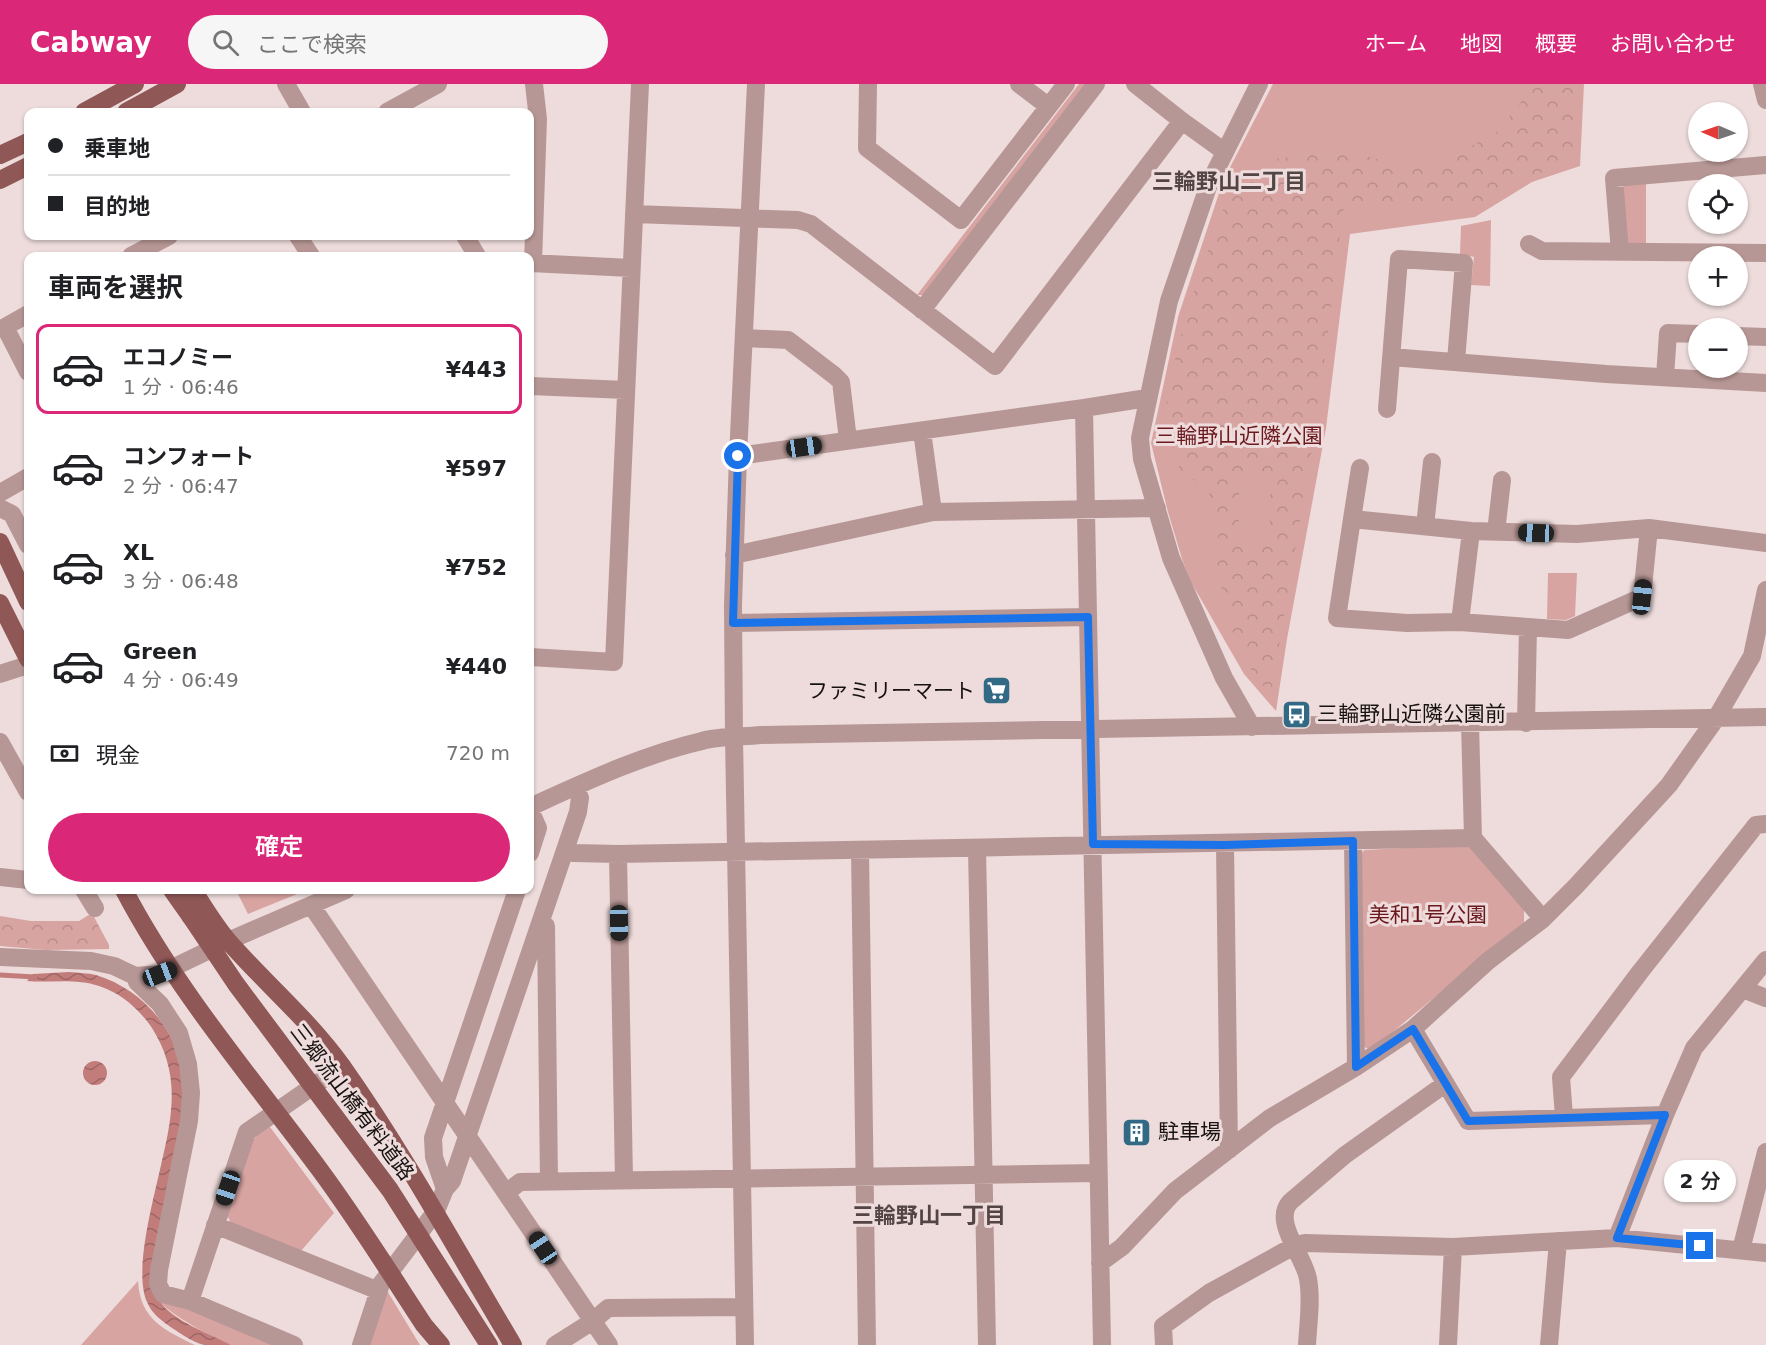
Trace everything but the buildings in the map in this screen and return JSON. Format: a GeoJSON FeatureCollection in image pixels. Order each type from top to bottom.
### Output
{"type":"FeatureCollection","features":[{"type":"Feature","properties":{"kind":"main road"},"geometry":{"type":"LineString","coordinates":[[91,108],[135,84]]}},
{"type":"Feature","properties":{"kind":"main road"},"geometry":{"type":"LineString","coordinates":[[133,108],[177,84]]}},
{"type":"Feature","properties":{"kind":"main road"},"geometry":{"type":"LineString","coordinates":[[0,155],[24,144]]}},
{"type":"Feature","properties":{"kind":"main road"},"geometry":{"type":"LineString","coordinates":[[0,180],[24,168]]}},
{"type":"Feature","properties":{"kind":"main road"},"geometry":{"type":"LineString","coordinates":[[0,542],[24,593]]}},
{"type":"Feature","properties":{"kind":"main road"},"geometry":{"type":"LineString","coordinates":[[0,603],[24,651]]}},
{"type":"Feature","properties":{"kind":"main road"},"geometry":{"type":"LineString","coordinates":[[126,894],[201,1014],[321,1171],[424,1325],[441,1345]]}},
{"type":"Feature","properties":{"kind":"main road","name":"三郷流山橋有料道路"},"geometry":{"type":"LineString","coordinates":[[175,894],[243,994],[390,1190],[489,1345]]}},
{"type":"Feature","properties":{"kind":"main road"},"geometry":{"type":"LineString","coordinates":[[196,894],[228,941],[291,1005],[342,1066],[436,1211],[513,1345]]}},
{"type":"Feature","properties":{"kind":"street"},"geometry":{"type":"LineString","coordinates":[[286,84],[300,108]]}},
{"type":"Feature","properties":{"kind":"street"},"geometry":{"type":"LineString","coordinates":[[398,108],[438,84]]}},
{"type":"Feature","properties":{"kind":"street"},"geometry":{"type":"LineString","coordinates":[[534,84],[538,119],[534,201]]}},
{"type":"Feature","properties":{"kind":"street"},"geometry":{"type":"LineString","coordinates":[[534,657],[614,662],[640,84]]}},
{"type":"Feature","properties":{"kind":"street"},"geometry":{"type":"LineString","coordinates":[[744,1345],[733,623],[738,456],[756,84]]}},
{"type":"Feature","properties":{"kind":"street"},"geometry":{"type":"LineString","coordinates":[[868,84],[867,148],[961,220],[1066,84]]}},
{"type":"Feature","properties":{"kind":"street"},"geometry":{"type":"LineString","coordinates":[[1019,84],[1048,106]]}},
{"type":"Feature","properties":{"kind":"street"},"geometry":{"type":"LineString","coordinates":[[922,310],[1096,84]]}},
{"type":"Feature","properties":{"kind":"street"},"geometry":{"type":"LineString","coordinates":[[1135,84],[1225,152]]}},
{"type":"Feature","properties":{"kind":"street"},"geometry":{"type":"LineString","coordinates":[[1252,727],[1224,678],[1171,558],[1142,459],[1140,438],[1169,301],[1209,184],[1259,84]]}},
{"type":"Feature","properties":{"kind":"street"},"geometry":{"type":"LineString","coordinates":[[1762,84],[1766,100]]}},
{"type":"Feature","properties":{"kind":"street"},"geometry":{"type":"LineString","coordinates":[[634,214],[798,220],[811,224],[995,366],[1182,121]]}},
{"type":"Feature","properties":{"kind":"street"},"geometry":{"type":"LineString","coordinates":[[1620,252],[1614,178],[1766,165]]}},
{"type":"Feature","properties":{"kind":"street"},"geometry":{"type":"LineString","coordinates":[[139,252],[161,240]]}},
{"type":"Feature","properties":{"kind":"street"},"geometry":{"type":"LineString","coordinates":[[1528,244],[1542,251],[1766,253]]}},
{"type":"Feature","properties":{"kind":"street"},"geometry":{"type":"LineString","coordinates":[[1387,409],[1399,259],[1464,263],[1456,361]]}},
{"type":"Feature","properties":{"kind":"street"},"geometry":{"type":"LineString","coordinates":[[534,263],[631,268]]}},
{"type":"Feature","properties":{"kind":"street"},"geometry":{"type":"LineString","coordinates":[[24,316],[5,327],[24,364]]}},
{"type":"Feature","properties":{"kind":"street"},"geometry":{"type":"LineString","coordinates":[[1665,377],[1668,333],[1688,334]]}},
{"type":"Feature","properties":{"kind":"street"},"geometry":{"type":"LineString","coordinates":[[1748,336],[1766,337]]}},
{"type":"Feature","properties":{"kind":"street"},"geometry":{"type":"LineString","coordinates":[[744,338],[788,340],[836,376],[841,382],[848,440]]}},
{"type":"Feature","properties":{"kind":"street"},"geometry":{"type":"LineString","coordinates":[[1391,357],[1606,374],[1766,383]]}},
{"type":"Feature","properties":{"kind":"street"},"geometry":{"type":"LineString","coordinates":[[534,386],[626,390]]}},
{"type":"Feature","properties":{"kind":"street"},"geometry":{"type":"LineString","coordinates":[[738,456],[1147,398]]}},
{"type":"Feature","properties":{"kind":"street"},"geometry":{"type":"LineString","coordinates":[[1084,408],[1102,1345]]}},
{"type":"Feature","properties":{"kind":"street"},"geometry":{"type":"LineString","coordinates":[[922,430],[933,512]]}},
{"type":"Feature","properties":{"kind":"street"},"geometry":{"type":"LineString","coordinates":[[1425,526],[1432,462]]}},
{"type":"Feature","properties":{"kind":"street"},"geometry":{"type":"LineString","coordinates":[[1360,468],[1337,618],[1407,623],[1460,622],[1568,630],[1642,597],[1649,528]]}},
{"type":"Feature","properties":{"kind":"street"},"geometry":{"type":"LineString","coordinates":[[0,493],[24,479]]}},
{"type":"Feature","properties":{"kind":"street"},"geometry":{"type":"LineString","coordinates":[[1496,532],[1502,480]]}},
{"type":"Feature","properties":{"kind":"street"},"geometry":{"type":"LineString","coordinates":[[0,508],[12,514],[24,537]]}},
{"type":"Feature","properties":{"kind":"street"},"geometry":{"type":"LineString","coordinates":[[734,555],[933,512],[1157,508]]}},
{"type":"Feature","properties":{"kind":"street"},"geometry":{"type":"LineString","coordinates":[[1352,519],[1496,532],[1577,534],[1649,528],[1766,543]]}},
{"type":"Feature","properties":{"kind":"street"},"geometry":{"type":"LineString","coordinates":[[1460,622],[1471,531]]}},
{"type":"Feature","properties":{"kind":"street"},"geometry":{"type":"LineString","coordinates":[[1100,1263],[1122,1247],[1175,1191],[1270,1118],[1356,1067],[1413,1029],[1488,961],[1543,919],[1669,785],[1715,720],[1752,656],[1766,590]]}},
{"type":"Feature","properties":{"kind":"street"},"geometry":{"type":"LineString","coordinates":[[733,623],[1088,617]]}},
{"type":"Feature","properties":{"kind":"street"},"geometry":{"type":"LineString","coordinates":[[1526,723],[1528,627]]}},
{"type":"Feature","properties":{"kind":"street"},"geometry":{"type":"LineString","coordinates":[[0,674],[24,665]]}},
{"type":"Feature","properties":{"kind":"street"},"geometry":{"type":"LineString","coordinates":[[534,806],[636,761],[681,746],[704,740],[773,734],[1715,720],[1766,717]]}},
{"type":"Feature","properties":{"kind":"street"},"geometry":{"type":"LineString","coordinates":[[1470,723],[1473,838],[1543,919]]}},
{"type":"Feature","properties":{"kind":"street"},"geometry":{"type":"LineString","coordinates":[[0,742],[24,785]]}},
{"type":"Feature","properties":{"kind":"street"},"geometry":{"type":"LineString","coordinates":[[361,1345],[379,1292],[390,1272],[436,1211],[445,1189],[452,1181],[579,812],[580,798],[575,787]]}},
{"type":"Feature","properties":{"kind":"street"},"geometry":{"type":"LineString","coordinates":[[534,818],[538,828],[534,841]]}},
{"type":"Feature","properties":{"kind":"street"},"geometry":{"type":"LineString","coordinates":[[1564,1117],[1561,1077],[1756,825],[1766,824]]}},
{"type":"Feature","properties":{"kind":"street"},"geometry":{"type":"LineString","coordinates":[[566,850],[574,853],[618,854],[1093,844],[1225,845],[1473,838]]}},
{"type":"Feature","properties":{"kind":"street"},"geometry":{"type":"LineString","coordinates":[[1353,841],[1356,1067]]}},
{"type":"Feature","properties":{"kind":"street"},"geometry":{"type":"LineString","coordinates":[[1225,845],[1229,1150]]}},
{"type":"Feature","properties":{"kind":"street"},"geometry":{"type":"LineString","coordinates":[[977,848],[987,1345]]}},
{"type":"Feature","properties":{"kind":"street"},"geometry":{"type":"LineString","coordinates":[[860,850],[867,1345]]}},
{"type":"Feature","properties":{"kind":"street"},"geometry":{"type":"LineString","coordinates":[[618,854],[624,1180]]}},
{"type":"Feature","properties":{"kind":"street"},"geometry":{"type":"LineString","coordinates":[[0,877],[24,880]]}},
{"type":"Feature","properties":{"kind":"street"},"geometry":{"type":"LineString","coordinates":[[86,894],[95,908]]}},
{"type":"Feature","properties":{"kind":"street"},"geometry":{"type":"LineString","coordinates":[[0,957],[91,961],[114,966],[135,975],[160,974],[228,941],[337,894]]}},
{"type":"Feature","properties":{"kind":"street"},"geometry":{"type":"LineString","coordinates":[[445,1189],[433,1150],[433,1138],[516,894]]}},
{"type":"Feature","properties":{"kind":"street"},"geometry":{"type":"LineString","coordinates":[[311,905],[609,1345]]}},
{"type":"Feature","properties":{"kind":"street"},"geometry":{"type":"LineString","coordinates":[[545,913],[549,1182]]}},
{"type":"Feature","properties":{"kind":"street"},"geometry":{"type":"LineString","coordinates":[[1617,1238],[1694,1048],[1766,960]]}},
{"type":"Feature","properties":{"kind":"street"},"geometry":{"type":"LineString","coordinates":[[135,975],[137,982],[160,1004],[179,1033],[188,1064],[191,1093],[189,1121],[161,1258],[158,1284],[163,1294],[190,1301],[294,1345]]}},
{"type":"Feature","properties":{"kind":"street"},"geometry":{"type":"LineString","coordinates":[[1743,989],[1766,998]]}},
{"type":"Feature","properties":{"kind":"street"},"geometry":{"type":"LineString","coordinates":[[1413,1029],[1468,1121],[1665,1115]]}},
{"type":"Feature","properties":{"kind":"street"},"geometry":{"type":"LineString","coordinates":[[190,1301],[247,1132],[342,1066]]}},
{"type":"Feature","properties":{"kind":"street"},"geometry":{"type":"LineString","coordinates":[[1307,1345],[1309,1281],[1284,1218],[1284,1210],[1288,1203],[1345,1155],[1445,1084]]}},
{"type":"Feature","properties":{"kind":"street"},"geometry":{"type":"LineString","coordinates":[[1741,1250],[1766,1152]]}},
{"type":"Feature","properties":{"kind":"street"},"geometry":{"type":"LineString","coordinates":[[506,1193],[520,1182],[1097,1173]]}},
{"type":"Feature","properties":{"kind":"street"},"geometry":{"type":"LineString","coordinates":[[215,1225],[379,1292]]}},
{"type":"Feature","properties":{"kind":"street"},"geometry":{"type":"LineString","coordinates":[[1164,1345],[1163,1326],[1209,1293],[1294,1246],[1317,1242],[1453,1248],[1617,1238],[1766,1253]]}},
{"type":"Feature","properties":{"kind":"street"},"geometry":{"type":"LineString","coordinates":[[1549,1345],[1558,1241]]}},
{"type":"Feature","properties":{"kind":"street"},"geometry":{"type":"LineString","coordinates":[[1448,1345],[1453,1248]]}},
{"type":"Feature","properties":{"kind":"street"},"geometry":{"type":"LineString","coordinates":[[555,1345],[608,1308],[744,1307]]}},
{"type":"Feature","properties":{"kind":"green space"},"geometry":{"type":"Polygon","coordinates":[[[1079,84],[1086,84],[923,295],[917,295],[1079,84]]]}},
{"type":"Feature","properties":{"kind":"green space","name":"三輪野山近隣公園"},"geometry":{"type":"Polygon","coordinates":[[[1273,84],[1584,84],[1580,166],[1532,182],[1475,217],[1350,234],[1326,428],[1276,711],[1244,674],[1191,582],[1168,512],[1151,443],[1178,317],[1223,181],[1273,84]]]}},
{"type":"Feature","properties":{"kind":"green space","name":"三輪野山近隣公園"},"geometry":{"type":"Polygon","coordinates":[[[1531,84],[1576,84],[1575,147],[1564,163],[1526,179],[1485,205],[1343,210],[1319,407],[1271,694],[1254,675],[1233,632],[1217,570],[1219,517],[1205,484],[1186,477],[1163,444],[1168,386],[1191,300],[1219,218],[1246,163],[1343,150],[1412,168],[1445,161],[1498,131],[1533,87],[1531,84]],[[1240,471],[1238,540],[1269,541],[1271,472],[1240,471]]]}},
{"type":"Feature","properties":{"kind":"green space"},"geometry":{"type":"Polygon","coordinates":[[[1646,181],[1646,244],[1629,245],[1625,240],[1622,188],[1627,182],[1646,181]]]}},
{"type":"Feature","properties":{"kind":"green space"},"geometry":{"type":"Polygon","coordinates":[[[1491,220],[1490,286],[1471,285],[1474,257],[1460,254],[1461,226],[1491,220]]]}},
{"type":"Feature","properties":{"kind":"green space"},"geometry":{"type":"Polygon","coordinates":[[[1548,573],[1577,573],[1575,616],[1566,620],[1547,619],[1548,573]]]}},
{"type":"Feature","properties":{"kind":"green space","name":"美和1号公園"},"geometry":{"type":"Polygon","coordinates":[[[1464,845],[1475,850],[1524,909],[1524,923],[1371,1050],[1362,1046],[1358,855],[1365,850],[1464,845]]]}},
{"type":"Feature","properties":{"kind":"green space"},"geometry":{"type":"Polygon","coordinates":[[[238,894],[297,894],[248,914],[238,894]]]}},
{"type":"Feature","properties":{"kind":"green space"},"geometry":{"type":"Polygon","coordinates":[[[92,913],[109,949],[46,950],[0,946],[0,916],[31,921],[79,921],[92,913]]]}},
{"type":"Feature","properties":{"kind":"green space"},"geometry":{"type":"Polygon","coordinates":[[[270,1127],[334,1213],[300,1252],[232,1225],[226,1213],[251,1143],[258,1134],[270,1127]]]}},
{"type":"Feature","properties":{"kind":"green space"},"geometry":{"type":"Polygon","coordinates":[[[138,1281],[143,1305],[156,1322],[195,1345],[81,1345],[138,1281]]]}},
{"type":"Feature","properties":{"kind":"green space"},"geometry":{"type":"Polygon","coordinates":[[[386,1289],[420,1345],[367,1345],[386,1289]]]}},
{"type":"Feature","properties":{"kind":"green space"},"geometry":{"type":"Polygon","coordinates":[[[160,1301],[177,1304],[273,1345],[231,1345],[182,1319],[160,1301]]]}},
{"type":"Feature","properties":{"kind":"water"},"geometry":{"type":"Polygon","coordinates":[[[69,972],[96,975],[128,990],[155,1014],[174,1043],[183,1077],[184,1102],[160,1301],[165,1308],[182,1321],[231,1345],[204,1345],[191,1340],[161,1320],[147,1302],[143,1284],[143,1261],[171,1110],[169,1067],[158,1037],[152,1028],[141,1014],[122,997],[99,986],[81,982],[27,981],[33,974],[69,972]]]}},
{"type":"Feature","properties":{"kind":"water"},"geometry":{"type":"Polygon","coordinates":[[[95,1061],[100,1062],[106,1068],[106,1078],[100,1084],[95,1085],[90,1084],[84,1078],[83,1073],[84,1068],[90,1062],[95,1061]]]}},
{"type":"Feature","properties":{"kind":"waterway"},"geometry":{"type":"LineString","coordinates":[[0,975],[35,977]]}},
{"type":"Feature","properties":{"kind":"place","name":"ファミリーマート"},"geometry":{"type":"Point","coordinates":[996,691]}},
{"type":"Feature","properties":{"kind":"place","name":"三輪野山近隣公園前"},"geometry":{"type":"Point","coordinates":[1296,714]}},
{"type":"Feature","properties":{"kind":"place","name":"駐車場"},"geometry":{"type":"Point","coordinates":[1137,1132]}},
{"type":"Feature","properties":{"kind":"district","name":"三輪野山二丁目"},"geometry":{"type":"Point","coordinates":[1229,181]}},
{"type":"Feature","properties":{"kind":"district","name":"三輪野山一丁目"},"geometry":{"type":"Point","coordinates":[929,1215]}},
{"type":"Feature","properties":{"kind":"route"},"geometry":{"type":"LineString","coordinates":[[738,456],[733,623],[1088,617],[1093,844],[1225,845],[1353,841],[1356,1067],[1413,1029],[1468,1121],[1665,1115],[1617,1238],[1700,1246]]}}]}
